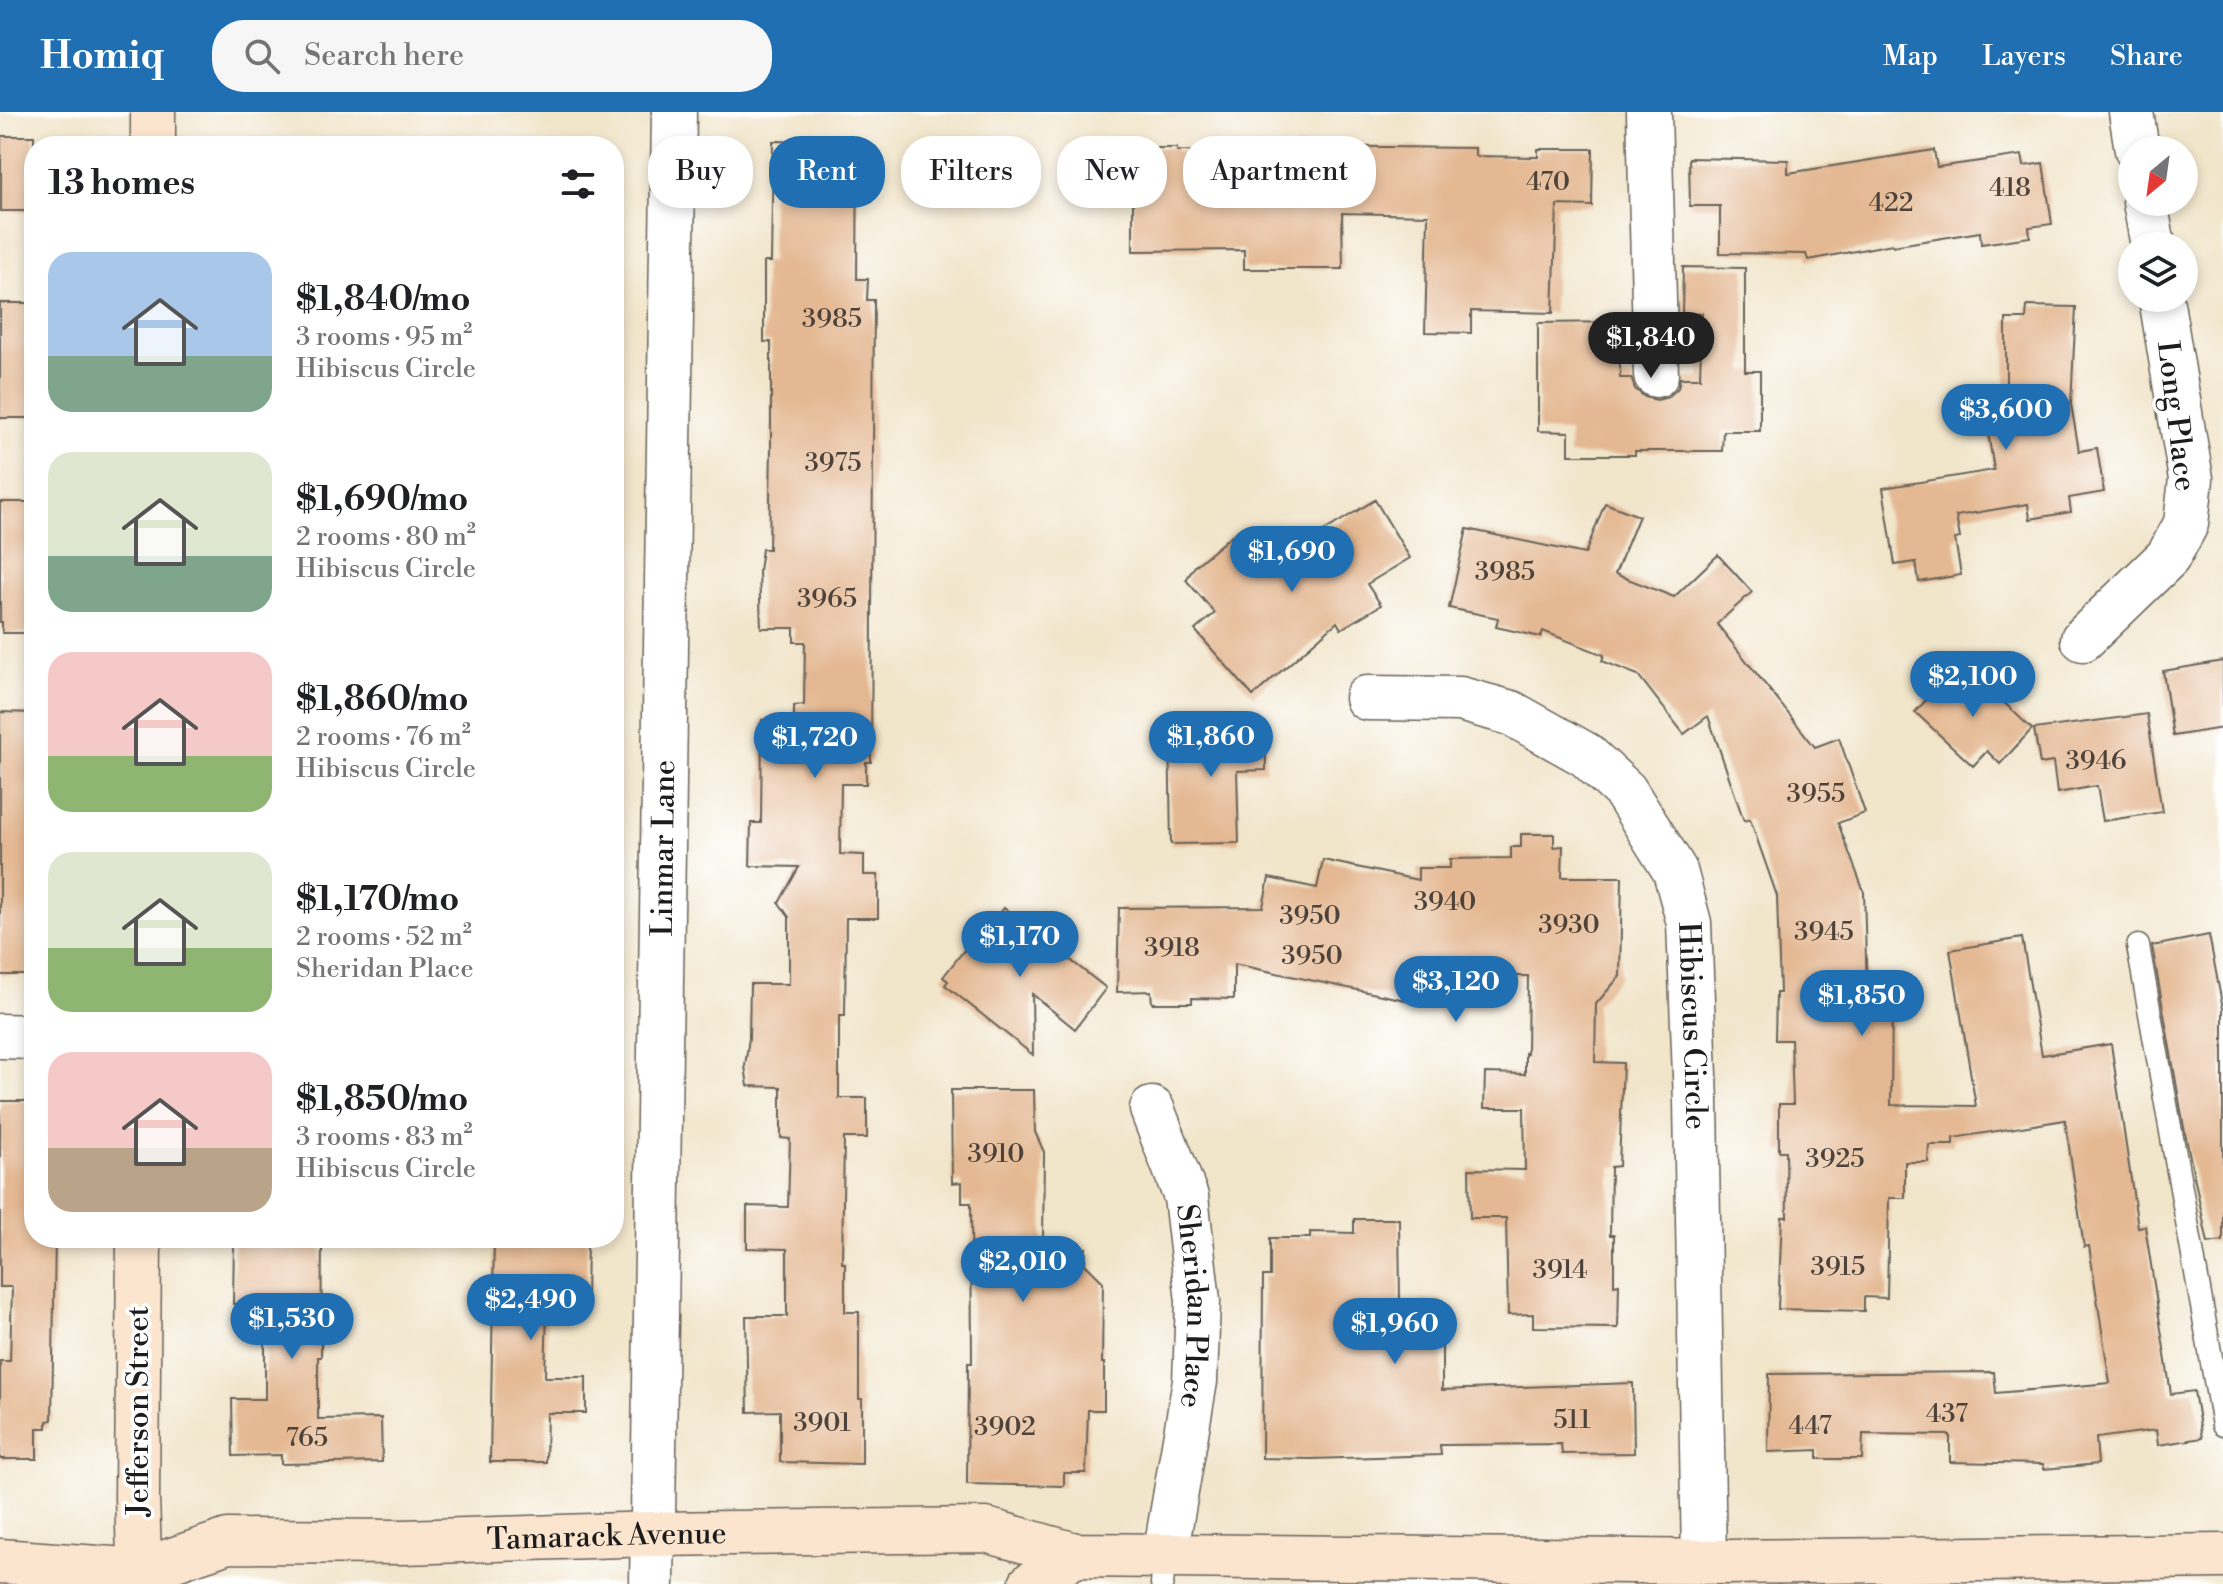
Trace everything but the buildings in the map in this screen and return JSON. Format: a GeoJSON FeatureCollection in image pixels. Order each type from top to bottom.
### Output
{"type":"FeatureCollection","features":[{"type":"Feature","properties":{"kind":"main road"},"geometry":{"type":"LineString","coordinates":[[153,112],[153,136]]}},
{"type":"Feature","properties":{"kind":"main road","name":"Jefferson Street"},"geometry":{"type":"LineString","coordinates":[[139,1248],[137,1498],[147,1580]]}},
{"type":"Feature","properties":{"kind":"main road","name":"Tamarack Avenue"},"geometry":{"type":"LineString","coordinates":[[0,1561],[147,1580],[228,1541],[403,1542],[653,1534],[986,1530],[1075,1555],[1163,1570],[1470,1572],[1718,1569],[2223,1556]]}},
{"type":"Feature","properties":{"kind":"main road"},"geometry":{"type":"LineString","coordinates":[[1031,1584],[1075,1555]]}},
{"type":"Feature","properties":{"kind":"street","name":"Linmar Lane"},"geometry":{"type":"LineString","coordinates":[[652,1584],[674,112]]}},
{"type":"Feature","properties":{"kind":"street"},"geometry":{"type":"LineString","coordinates":[[1649,112],[1656,375]]}},
{"type":"Feature","properties":{"kind":"street"},"geometry":{"type":"LineString","coordinates":[[2131,112],[2135,136]]}},
{"type":"Feature","properties":{"kind":"street","name":"Long Place"},"geometry":{"type":"LineString","coordinates":[[2083,639],[2168,557],[2186,524],[2191,479],[2163,312]]}},
{"type":"Feature","properties":{"kind":"street","name":"Hibiscus Circle"},"geometry":{"type":"LineString","coordinates":[[1367,698],[1460,699],[1511,713],[1586,755],[1625,791],[1675,871],[1689,923],[1718,1569]]}},
{"type":"Feature","properties":{"kind":"street"},"geometry":{"type":"LineString","coordinates":[[0,1036],[24,1037]]}},
{"type":"Feature","properties":{"kind":"street","name":"Sheridan Place"},"geometry":{"type":"LineString","coordinates":[[1152,1109],[1186,1197],[1198,1301],[1195,1381],[1163,1570]]}},
{"type":"Feature","properties":{"kind":"lane"},"geometry":{"type":"LineString","coordinates":[[2138,946],[2223,1425]]}}]}
